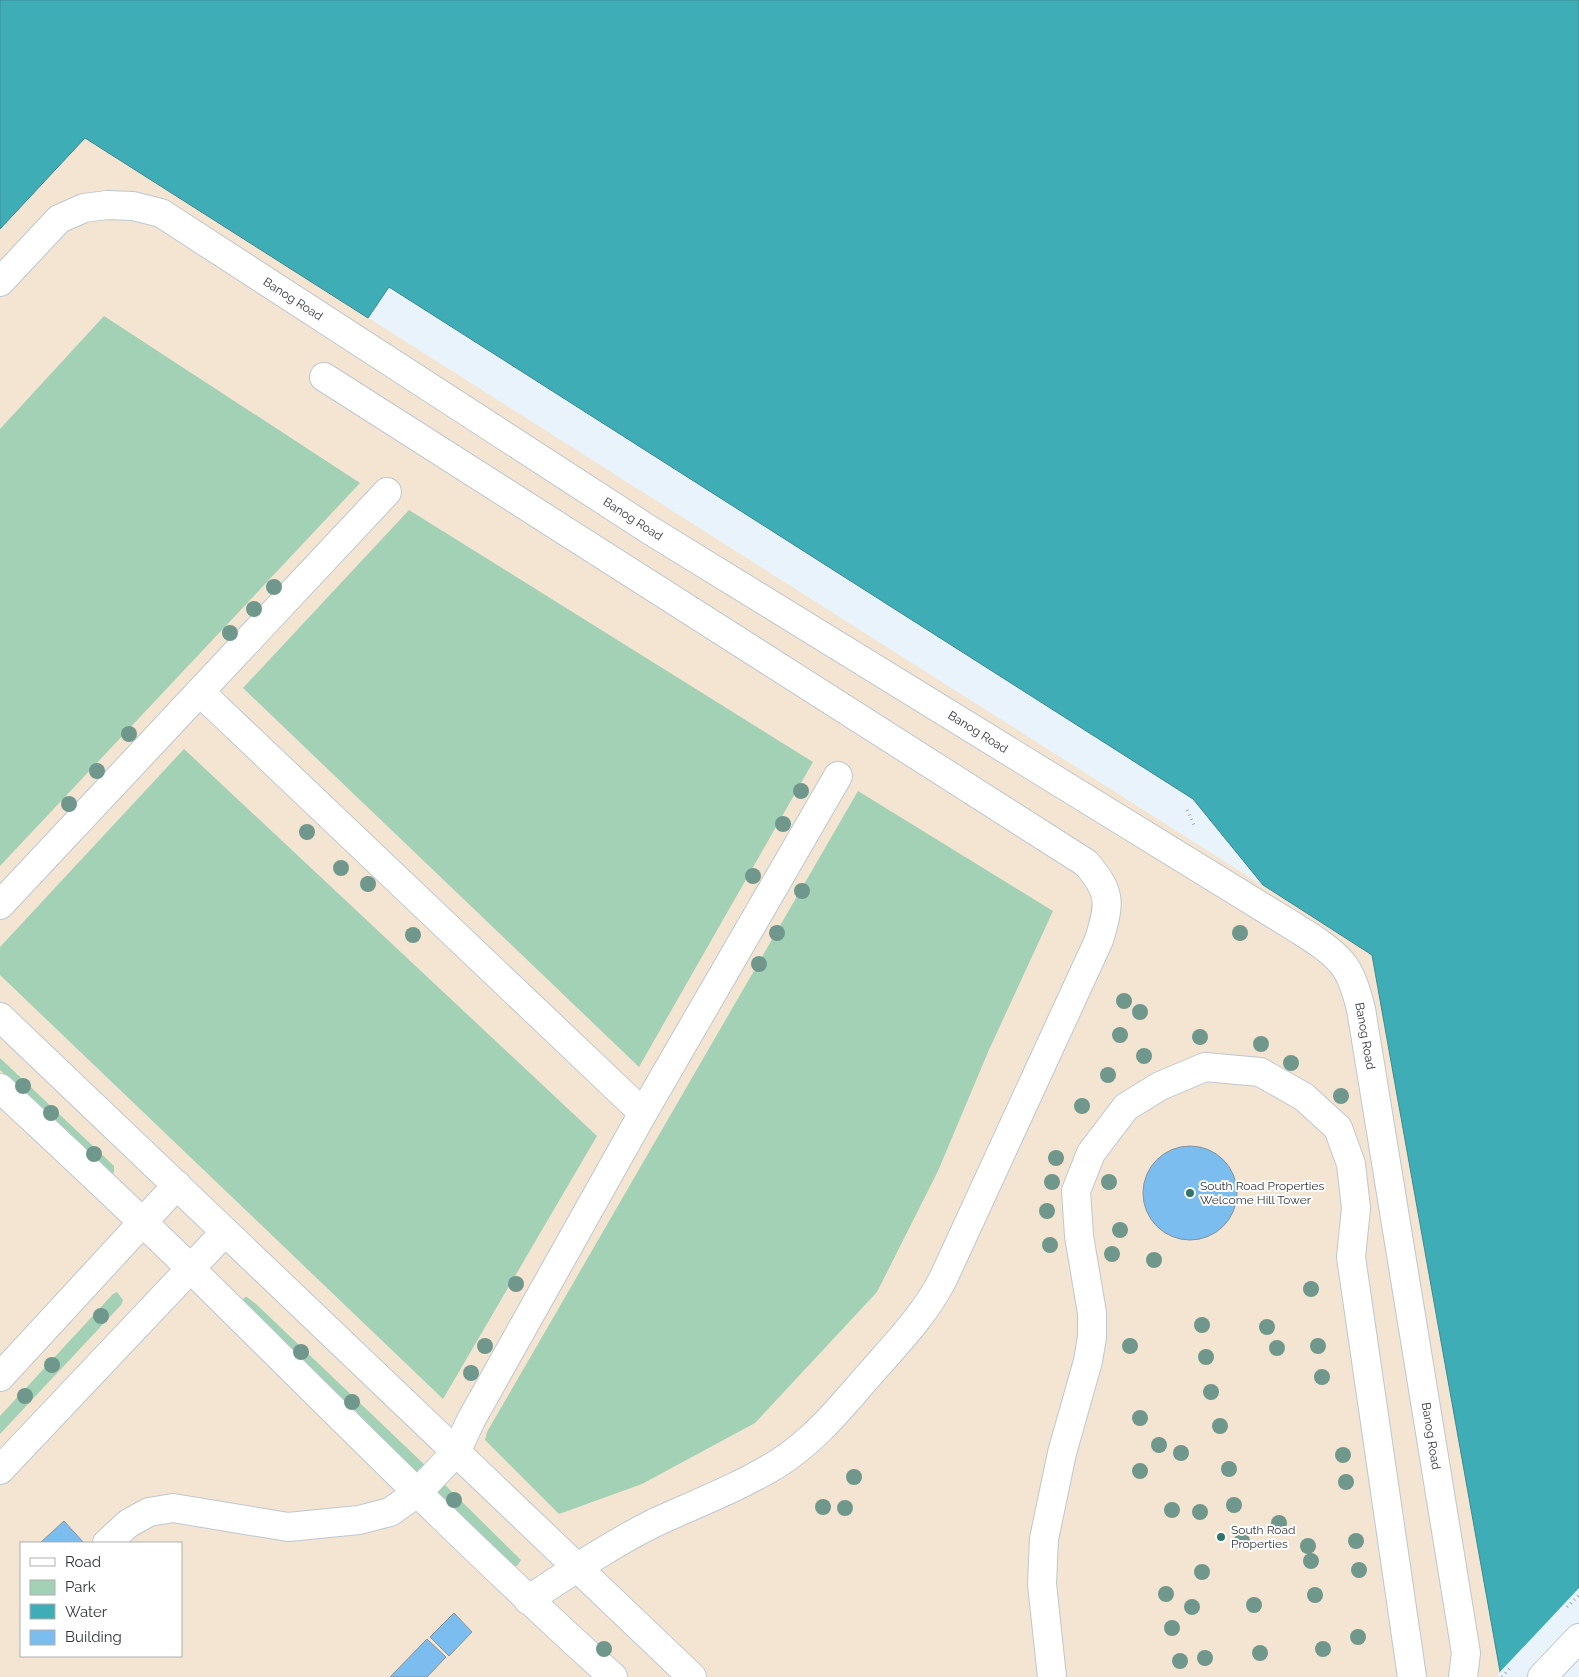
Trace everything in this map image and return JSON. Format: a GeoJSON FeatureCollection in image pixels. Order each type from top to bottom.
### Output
{"type":"FeatureCollection","features":[{"type":"Feature","properties":{"kind":"main road","name":"Banog Road"},"geometry":{"type":"LineString","coordinates":[[0,282],[59,219],[84,208],[107,205],[133,206],[161,213],[648,529],[1293,926],[1321,944],[1342,962],[1354,986],[1362,1009],[1466,1653],[1463,1677]]}},
{"type":"Feature","properties":{"kind":"main road"},"geometry":{"type":"LineString","coordinates":[[324,377],[1086,863],[1100,880],[1107,898],[1106,917],[1099,940],[943,1279],[932,1301],[917,1321],[802,1447],[754,1478],[614,1544],[528,1600]]}},
{"type":"Feature","properties":{"kind":"main road"},"geometry":{"type":"LineString","coordinates":[[0,906],[387,492]]}},
{"type":"Feature","properties":{"kind":"main road"},"geometry":{"type":"LineString","coordinates":[[200,692],[643,1113]]}},
{"type":"Feature","properties":{"kind":"main road"},"geometry":{"type":"LineString","coordinates":[[108,1542],[128,1523],[149,1512],[173,1508],[288,1527],[359,1520],[390,1512],[417,1493],[456,1452],[471,1420],[643,1113],[838,776]]}},
{"type":"Feature","properties":{"kind":"main road"},"geometry":{"type":"LineString","coordinates":[[0,1017],[692,1677]]}},
{"type":"Feature","properties":{"kind":"main road"},"geometry":{"type":"LineString","coordinates":[[1052,1677],[1042,1584],[1044,1539],[1062,1453],[1088,1361],[1092,1337],[1092,1313],[1078,1236],[1076,1191],[1091,1153],[1126,1107],[1160,1086],[1205,1067],[1260,1072],[1304,1097],[1338,1128],[1351,1164],[1356,1208],[1351,1257],[1412,1677]]}},
{"type":"Feature","properties":{"kind":"main road"},"geometry":{"type":"LineString","coordinates":[[0,1088],[190,1268],[528,1600],[613,1677]]}},
{"type":"Feature","properties":{"kind":"main road"},"geometry":{"type":"LineString","coordinates":[[0,1377],[177,1186]]}},
{"type":"Feature","properties":{"kind":"main road"},"geometry":{"type":"LineString","coordinates":[[0,1470],[225,1232]]}},
{"type":"Feature","properties":{"kind":"main road"},"geometry":{"type":"LineString","coordinates":[[1542,1677],[1579,1638]]}},
{"type":"Feature","properties":{"kind":"shaded area"},"geometry":{"type":"Polygon","coordinates":[[[85,138],[1372,955],[1501,1677],[0,1677],[0,229],[85,138]]]}},
{"type":"Feature","properties":{"kind":"green space"},"geometry":{"type":"Polygon","coordinates":[[[104,316],[360,483],[0,866],[0,429],[104,316]]]}},
{"type":"Feature","properties":{"kind":"green space"},"geometry":{"type":"Polygon","coordinates":[[[409,510],[813,762],[639,1067],[243,688],[409,510]]]}},
{"type":"Feature","properties":{"kind":"green space"},"geometry":{"type":"Polygon","coordinates":[[[184,749],[597,1136],[443,1399],[0,975],[0,947],[184,749]]]}},
{"type":"Feature","properties":{"kind":"green space"},"geometry":{"type":"Polygon","coordinates":[[[858,791],[1053,911],[988,1052],[938,1171],[877,1292],[755,1423],[642,1484],[559,1514],[485,1440],[487,1432],[858,791]]]}},
{"type":"Feature","properties":{"kind":"green space"},"geometry":{"type":"Polygon","coordinates":[[[0,1058],[114,1166],[112,1174],[108,1173],[0,1070],[0,1058]]]}},
{"type":"Feature","properties":{"kind":"green space"},"geometry":{"type":"Polygon","coordinates":[[[117,1292],[123,1300],[121,1305],[0,1434],[0,1416],[113,1294],[117,1292]]]}},
{"type":"Feature","properties":{"kind":"green space"},"geometry":{"type":"Polygon","coordinates":[[[245,1297],[256,1304],[427,1467],[421,1477],[242,1301],[245,1297]]]}},
{"type":"Feature","properties":{"kind":"green space"},"geometry":{"type":"Polygon","coordinates":[[[445,1485],[521,1560],[517,1566],[514,1566],[439,1494],[438,1491],[445,1485]]]}},
{"type":"Feature","properties":{"kind":"water"},"geometry":{"type":"Polygon","coordinates":[[[0,0],[1579,0],[1579,1677],[1501,1677],[1372,955],[1263,885],[1193,799],[389,287],[368,318],[85,138],[0,229],[0,0]]]}},
{"type":"Feature","properties":{"kind":"pier"},"geometry":{"type":"Polygon","coordinates":[[[1579,1588],[1579,1677],[1498,1677],[1498,1674],[1579,1588]]]}},
{"type":"Feature","properties":{"kind":"building","name":"South Road Properties Welcome Hill Tower"},"geometry":{"type":"Polygon","coordinates":[[[1190,1146],[1208,1150],[1223,1160],[1233,1175],[1237,1193],[1233,1211],[1223,1226],[1208,1236],[1190,1240],[1172,1236],[1157,1226],[1147,1211],[1143,1193],[1147,1175],[1157,1160],[1172,1150],[1190,1146]]]}},
{"type":"Feature","properties":{"kind":"building"},"geometry":{"type":"Polygon","coordinates":[[[64,1521],[83,1542],[41,1542],[64,1521]]]}},
{"type":"Feature","properties":{"kind":"building"},"geometry":{"type":"Polygon","coordinates":[[[454,1613],[472,1632],[449,1656],[430,1637],[454,1613]]]}},
{"type":"Feature","properties":{"kind":"building"},"geometry":{"type":"Polygon","coordinates":[[[427,1639],[446,1657],[427,1677],[390,1677],[427,1639]]]}},
{"type":"Feature","properties":{"kind":"place","name":"South Road Properties Welcome Hill Tower"},"geometry":{"type":"Point","coordinates":[1190,1193]}},
{"type":"Feature","properties":{"kind":"place","name":"South Road Properties"},"geometry":{"type":"Point","coordinates":[1221,1537]}}]}
